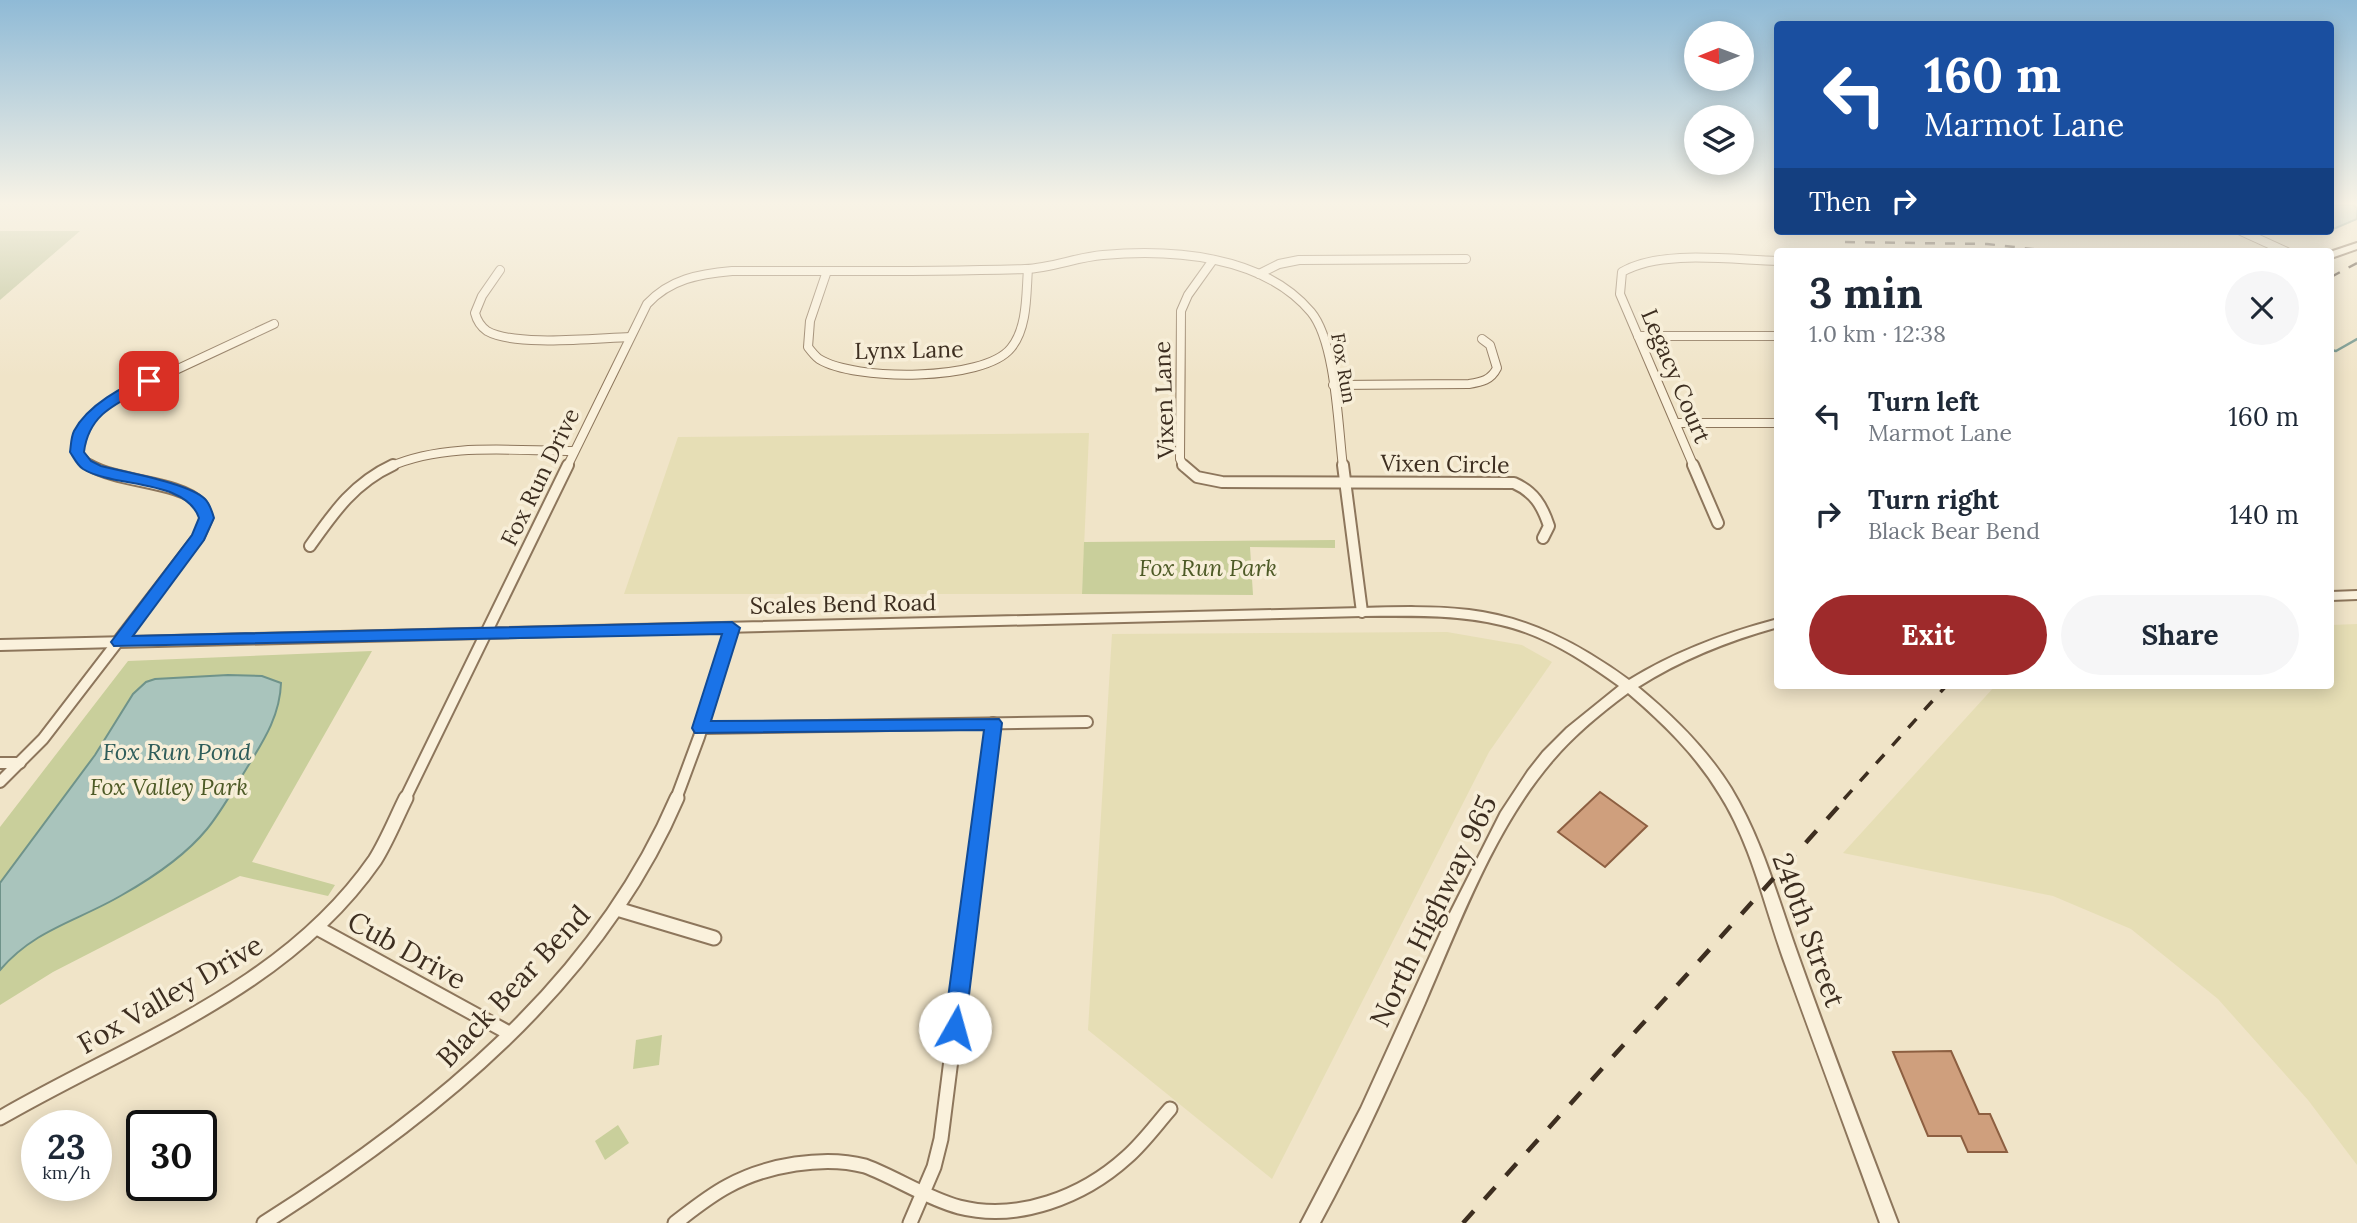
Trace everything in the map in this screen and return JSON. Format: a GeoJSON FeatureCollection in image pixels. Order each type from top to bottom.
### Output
{"type":"FeatureCollection","features":[{"type":"Feature","properties":{"kind":"street","name":"Fox Run"},"geometry":{"type":"LineString","coordinates":[[630,337],[653,296],[686,278],[712,272],[1028,269],[1055,267],[1072,262]]}},
{"type":"Feature","properties":{"kind":"street","name":"Vixen Lane"},"geometry":{"type":"LineString","coordinates":[[1212,262],[1188,295],[1181,311],[1180,459],[1183,466],[1197,478],[1206,480],[1345,481]]}},
{"type":"Feature","properties":{"kind":"street","name":"Fox Run"},"geometry":{"type":"LineString","coordinates":[[1220,262],[1259,274],[1291,292],[1318,320],[1327,342],[1362,612]]}},
{"type":"Feature","properties":{"kind":"street"},"geometry":{"type":"LineString","coordinates":[[1259,274],[1289,262]]}},
{"type":"Feature","properties":{"kind":"street","name":"Legacy Court"},"geometry":{"type":"LineString","coordinates":[[1650,262],[1634,265],[1622,272],[1620,294],[1718,523]]}},
{"type":"Feature","properties":{"kind":"street","name":"Lynx Lane"},"geometry":{"type":"LineString","coordinates":[[827,271],[806,340],[811,353],[817,359],[836,369],[854,372],[946,372],[990,363],[1014,345],[1019,332],[1028,269]]}},
{"type":"Feature","properties":{"kind":"street"},"geometry":{"type":"LineString","coordinates":[[500,270],[482,296],[475,313],[479,324],[491,332],[532,338],[630,337]]}},
{"type":"Feature","properties":{"kind":"street"},"geometry":{"type":"LineString","coordinates":[[0,782],[43,739],[120,642],[199,536],[207,518],[206,511],[194,497],[86,464],[77,452],[79,433],[98,411],[120,396],[275,324]]}},
{"type":"Feature","properties":{"kind":"street"},"geometry":{"type":"LineString","coordinates":[[1638,336],[1774,336]]}},
{"type":"Feature","properties":{"kind":"street","name":"Fox Run Drive"},"geometry":{"type":"LineString","coordinates":[[485,634],[630,337]]}},
{"type":"Feature","properties":{"kind":"street"},"geometry":{"type":"LineString","coordinates":[[1333,385],[1469,384],[1486,380],[1494,375],[1497,368],[1490,345],[1482,339]]}},
{"type":"Feature","properties":{"kind":"street"},"geometry":{"type":"LineString","coordinates":[[1676,423],[1774,424]]}},
{"type":"Feature","properties":{"kind":"street"},"geometry":{"type":"LineString","coordinates":[[310,546],[352,490],[392,465],[447,453],[574,451]]}},
{"type":"Feature","properties":{"kind":"street","name":"Vixen Circle"},"geometry":{"type":"LineString","coordinates":[[1345,481],[1514,483],[1534,493],[1541,501],[1549,526],[1543,538]]}},
{"type":"Feature","properties":{"kind":"street"},"geometry":{"type":"LineString","coordinates":[[2334,596],[2357,595]]}},
{"type":"Feature","properties":{"kind":"street","name":"Scales Bend Road"},"geometry":{"type":"LineString","coordinates":[[0,645],[1362,612],[1467,613],[1506,621],[1559,641],[1627,686]]}},
{"type":"Feature","properties":{"kind":"street","name":"North Highway 965"},"geometry":{"type":"LineString","coordinates":[[1310,1223],[1356,1136],[1480,863],[1506,815],[1550,753],[1582,721],[1627,686],[1701,647],[1774,624]]}},
{"type":"Feature","properties":{"kind":"street","name":"Black Bear Bend"},"geometry":{"type":"LineString","coordinates":[[264,1223],[321,1188],[410,1123],[472,1070],[572,966],[617,909],[656,844],[672,810],[732,628]]}},
{"type":"Feature","properties":{"kind":"street","name":"Fox Valley Drive"},"geometry":{"type":"LineString","coordinates":[[0,1118],[230,994],[282,960],[319,929],[343,904],[376,858],[485,634]]}},
{"type":"Feature","properties":{"kind":"street","name":"240th Street"},"geometry":{"type":"LineString","coordinates":[[1627,686],[1668,721],[1702,758],[1738,815],[1889,1223]]}},
{"type":"Feature","properties":{"kind":"street"},"geometry":{"type":"LineString","coordinates":[[701,728],[1087,722]]}},
{"type":"Feature","properties":{"kind":"street"},"geometry":{"type":"LineString","coordinates":[[910,1223],[934,1167],[941,1139],[993,723]]}},
{"type":"Feature","properties":{"kind":"street"},"geometry":{"type":"LineString","coordinates":[[0,763],[20,763]]}},
{"type":"Feature","properties":{"kind":"street"},"geometry":{"type":"LineString","coordinates":[[617,909],[715,938]]}},
{"type":"Feature","properties":{"kind":"street","name":"Cub Drive"},"geometry":{"type":"LineString","coordinates":[[319,929],[509,1033]]}},
{"type":"Feature","properties":{"kind":"street"},"geometry":{"type":"LineString","coordinates":[[675,1223],[708,1197],[739,1180],[822,1162],[849,1161],[960,1207],[988,1211],[1020,1209],[1053,1202],[1082,1188],[1127,1157],[1170,1109]]}},
{"type":"Feature","properties":{"kind":"shaded area"},"geometry":{"type":"Polygon","coordinates":[[[1089,433],[1082,594],[624,594],[678,437],[1089,433]]]}},
{"type":"Feature","properties":{"kind":"shaded area"},"geometry":{"type":"Polygon","coordinates":[[[2357,624],[2357,1165],[2308,1100],[2218,999],[2131,929],[2053,896],[1843,853],[1992,689],[2334,689],[2334,625],[2357,624]]]}},
{"type":"Feature","properties":{"kind":"shaded area"},"geometry":{"type":"Polygon","coordinates":[[[1447,632],[1522,645],[1552,662],[1489,752],[1272,1179],[1088,1030],[1112,634],[1447,632]]]}},
{"type":"Feature","properties":{"kind":"green space"},"geometry":{"type":"Polygon","coordinates":[[[0,262],[44,262],[0,300],[0,262]]]}},
{"type":"Feature","properties":{"kind":"green space","name":"Fox Run Park"},"geometry":{"type":"Polygon","coordinates":[[[1335,540],[1335,548],[1250,547],[1253,595],[1082,594],[1084,542],[1335,540]]]}},
{"type":"Feature","properties":{"kind":"green space","name":"Fox Valley Park"},"geometry":{"type":"Polygon","coordinates":[[[372,651],[252,862],[335,885],[328,896],[240,876],[53,972],[0,1005],[0,827],[128,661],[372,651]]]}},
{"type":"Feature","properties":{"kind":"green space"},"geometry":{"type":"Polygon","coordinates":[[[662,1035],[659,1065],[633,1069],[636,1040],[662,1035]]]}},
{"type":"Feature","properties":{"kind":"green space"},"geometry":{"type":"Polygon","coordinates":[[[618,1125],[629,1143],[605,1160],[595,1141],[618,1125]]]}},
{"type":"Feature","properties":{"kind":"water","name":"Fox Run Pond"},"geometry":{"type":"Polygon","coordinates":[[[262,676],[281,683],[280,695],[264,740],[212,822],[189,848],[156,874],[106,904],[42,935],[13,956],[0,970],[0,883],[95,755],[133,694],[146,682],[155,679],[262,676]]]}},
{"type":"Feature","properties":{"kind":"building"},"geometry":{"type":"Polygon","coordinates":[[[1600,792],[1647,826],[1605,867],[1558,832],[1600,792]]]}},
{"type":"Feature","properties":{"kind":"building"},"geometry":{"type":"Polygon","coordinates":[[[1951,1051],[1979,1114],[1990,1114],[2007,1152],[1968,1152],[1961,1136],[1928,1136],[1893,1052],[1951,1051]]]}},
{"type":"Feature","properties":{"kind":"waterway"},"geometry":{"type":"LineString","coordinates":[[2334,351],[2357,339]]}},
{"type":"Feature","properties":{"kind":"railway"},"geometry":{"type":"LineString","coordinates":[[2334,275],[2357,263]]}},
{"type":"Feature","properties":{"kind":"railway"},"geometry":{"type":"LineString","coordinates":[[1844,799],[1943,689]]}},
{"type":"Feature","properties":{"kind":"railway"},"geometry":{"type":"LineString","coordinates":[[1463,1223],[1846,798]]}},
{"type":"Feature","properties":{"kind":"route"},"geometry":{"type":"LineString","coordinates":[[149,381],[98,411],[79,433],[77,452],[86,464],[96,470],[164,486],[194,497],[202,504],[207,518],[199,536],[120,642],[732,628],[701,728],[993,723],[955,1028]]}}]}
